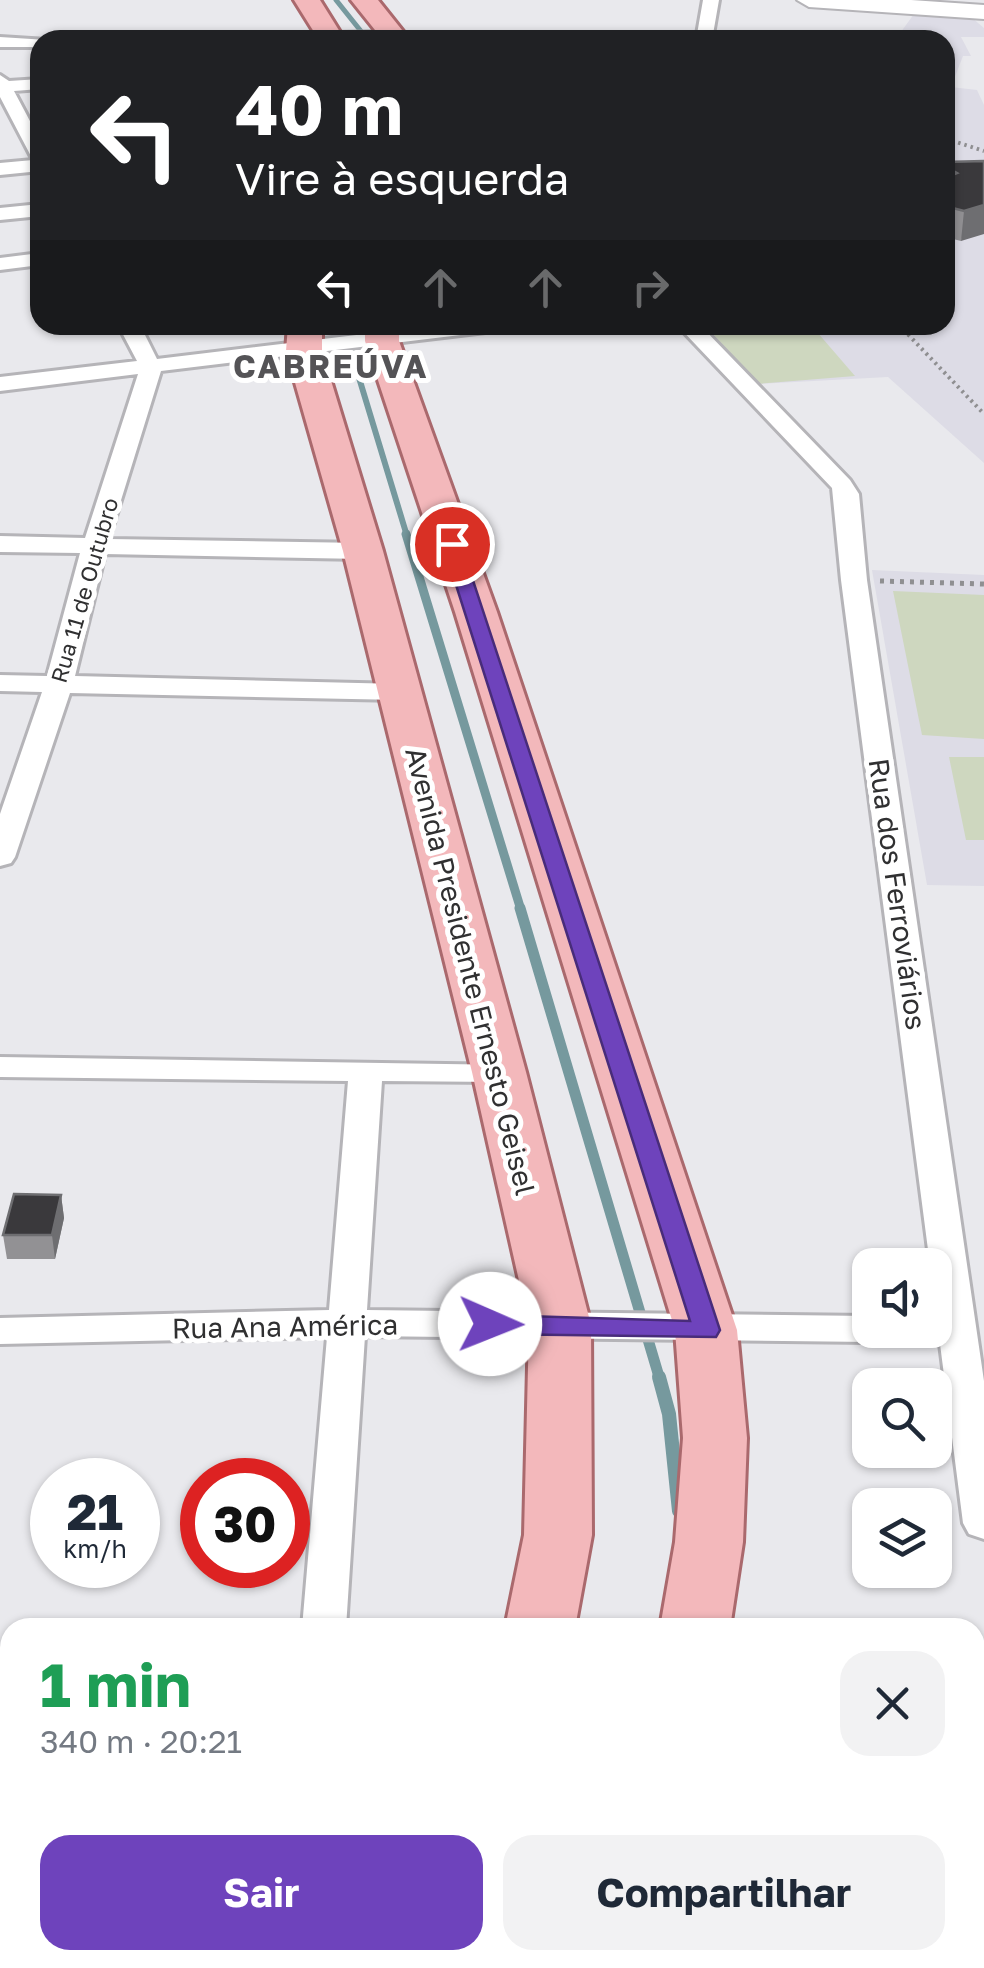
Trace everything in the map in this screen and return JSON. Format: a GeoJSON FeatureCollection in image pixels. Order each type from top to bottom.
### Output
{"type":"FeatureCollection","features":[{"type":"Feature","properties":{"kind":"main road"},"geometry":{"type":"LineString","coordinates":[[306,0],[327,30]]}},
{"type":"Feature","properties":{"kind":"main road"},"geometry":{"type":"LineString","coordinates":[[364,0],[388,30]]}},
{"type":"Feature","properties":{"kind":"main road"},"geometry":{"type":"LineString","coordinates":[[379,336],[482,631],[703,1330],[715,1438],[708,1542],[697,1618]]}},
{"type":"Feature","properties":{"kind":"main road","name":"Avenida Presidente Ernesto Geisel"},"geometry":{"type":"LineString","coordinates":[[306,342],[566,1325],[558,1535],[542,1618]]}},
{"type":"Feature","properties":{"kind":"street"},"geometry":{"type":"LineString","coordinates":[[706,30],[712,0]]}},
{"type":"Feature","properties":{"kind":"street"},"geometry":{"type":"LineString","coordinates":[[809,0],[984,13]]}},
{"type":"Feature","properties":{"kind":"street"},"geometry":{"type":"LineString","coordinates":[[919,0],[984,13]]}},
{"type":"Feature","properties":{"kind":"street"},"geometry":{"type":"LineString","coordinates":[[0,42],[30,42]]}},
{"type":"Feature","properties":{"kind":"street"},"geometry":{"type":"LineString","coordinates":[[1,84],[30,84]]}},
{"type":"Feature","properties":{"kind":"street"},"geometry":{"type":"LineString","coordinates":[[1,84],[30,121]]}},
{"type":"Feature","properties":{"kind":"street"},"geometry":{"type":"LineString","coordinates":[[0,126],[30,124]]}},
{"type":"Feature","properties":{"kind":"street"},"geometry":{"type":"LineString","coordinates":[[0,169],[30,166]]}},
{"type":"Feature","properties":{"kind":"street"},"geometry":{"type":"LineString","coordinates":[[0,214],[30,211]]}},
{"type":"Feature","properties":{"kind":"street"},"geometry":{"type":"LineString","coordinates":[[0,264],[30,260]]}},
{"type":"Feature","properties":{"kind":"street"},"geometry":{"type":"LineString","coordinates":[[133,335],[151,368]]}},
{"type":"Feature","properties":{"kind":"street","name":"Rua dos Ferroviários"},"geometry":{"type":"LineString","coordinates":[[698,335],[847,494],[854,580],[936,1163],[941,1248]]}},
{"type":"Feature","properties":{"kind":"street"},"geometry":{"type":"LineString","coordinates":[[0,384],[151,368],[306,342],[379,336]]}},
{"type":"Feature","properties":{"kind":"street","name":"Rua 11 de Outubro"},"geometry":{"type":"LineString","coordinates":[[0,855],[58,684],[95,545],[151,368]]}},
{"type":"Feature","properties":{"kind":"street"},"geometry":{"type":"LineString","coordinates":[[0,544],[363,551]]}},
{"type":"Feature","properties":{"kind":"street"},"geometry":{"type":"LineString","coordinates":[[0,683],[400,692]]}},
{"type":"Feature","properties":{"kind":"street"},"geometry":{"type":"LineString","coordinates":[[0,1067],[499,1072]]}},
{"type":"Feature","properties":{"kind":"street"},"geometry":{"type":"LineString","coordinates":[[325,1618],[366,1070]]}},
{"type":"Feature","properties":{"kind":"street","name":"Rua Ana América"},"geometry":{"type":"LineString","coordinates":[[0,1331],[349,1323],[852,1330]]}},
{"type":"Feature","properties":{"kind":"street","name":"Rua dos Ferroviários"},"geometry":{"type":"LineString","coordinates":[[949,1348],[984,1523]]}},
{"type":"Feature","properties":{"kind":"path"},"geometry":{"type":"LineString","coordinates":[[955,140],[984,152]]}},
{"type":"Feature","properties":{"kind":"path"},"geometry":{"type":"LineString","coordinates":[[908,335],[984,414]]}},
{"type":"Feature","properties":{"kind":"path"},"geometry":{"type":"LineString","coordinates":[[854,580],[984,584]]}},
{"type":"Feature","properties":{"kind":"shaded area"},"geometry":{"type":"Polygon","coordinates":[[[914,14],[971,17],[984,28],[984,37],[961,37],[971,56],[963,56],[955,77],[955,30],[902,30],[914,14]]]}},
{"type":"Feature","properties":{"kind":"shaded area"},"geometry":{"type":"Polygon","coordinates":[[[955,87],[977,90],[984,105],[984,463],[888,377],[757,384],[714,335],[955,335],[955,87]]]}},
{"type":"Feature","properties":{"kind":"shaded area"},"geometry":{"type":"Polygon","coordinates":[[[872,570],[984,575],[984,886],[927,885],[872,570]]]}},
{"type":"Feature","properties":{"kind":"green space"},"geometry":{"type":"Polygon","coordinates":[[[714,335],[820,335],[855,376],[757,384],[714,335]]]}},
{"type":"Feature","properties":{"kind":"green space"},"geometry":{"type":"Polygon","coordinates":[[[893,591],[984,595],[984,739],[922,735],[893,591]]]}},
{"type":"Feature","properties":{"kind":"green space"},"geometry":{"type":"Polygon","coordinates":[[[949,757],[984,757],[984,840],[966,840],[949,757]]]}},
{"type":"Feature","properties":{"kind":"building"},"geometry":{"type":"Polygon","coordinates":[[[984,161],[984,205],[964,211],[955,209],[955,162],[984,161]]]}},
{"type":"Feature","properties":{"kind":"building"},"geometry":{"type":"Polygon","coordinates":[[[14,1194],[61,1195],[52,1235],[3,1235],[14,1194]]]}},
{"type":"Feature","properties":{"kind":"waterway"},"geometry":{"type":"LineString","coordinates":[[336,0],[360,30]]}},
{"type":"Feature","properties":{"kind":"waterway"},"geometry":{"type":"LineString","coordinates":[[346,335],[407,536]]}},
{"type":"Feature","properties":{"kind":"waterway"},"geometry":{"type":"LineString","coordinates":[[406,534],[521,910]]}},
{"type":"Feature","properties":{"kind":"waterway"},"geometry":{"type":"LineString","coordinates":[[520,908],[660,1380]]}},
{"type":"Feature","properties":{"kind":"waterway"},"geometry":{"type":"LineString","coordinates":[[659,1377],[669,1414],[679,1511]]}},
{"type":"Feature","properties":{"kind":"district","name":"CABREÚVA"},"geometry":{"type":"Point","coordinates":[331,366]}},
{"type":"Feature","properties":{"kind":"route"},"geometry":{"type":"LineString","coordinates":[[452,544],[706,1330],[490,1324]]}}]}
